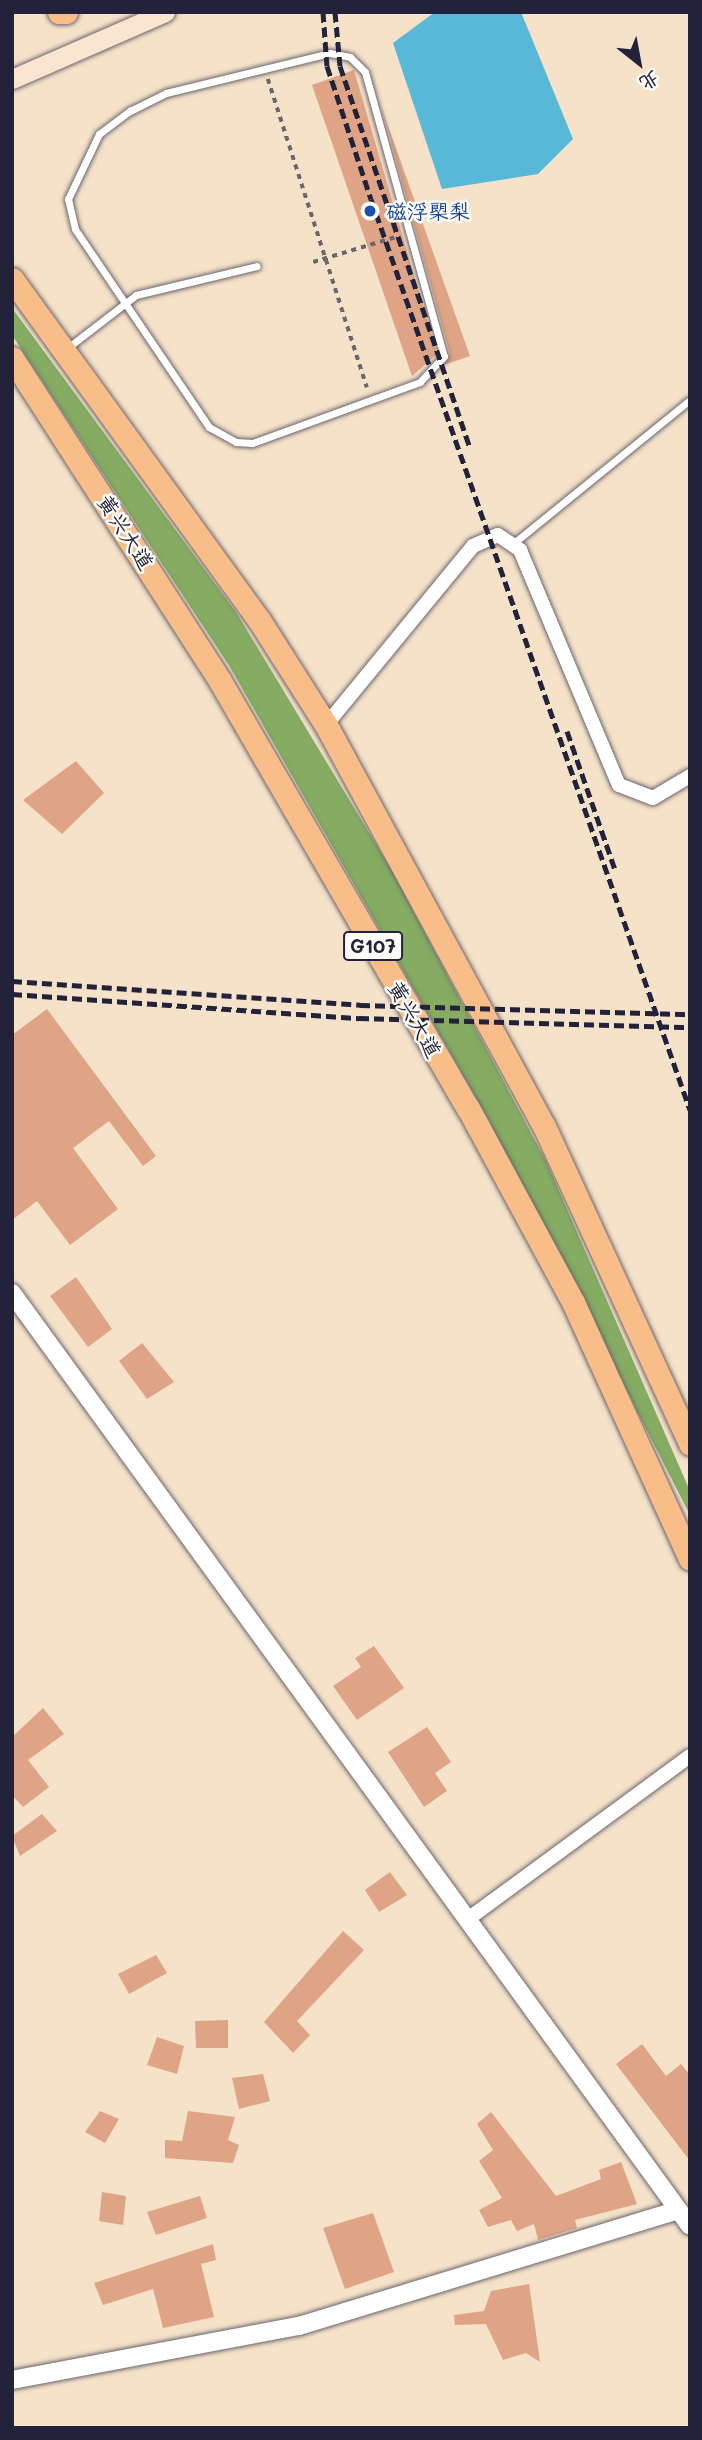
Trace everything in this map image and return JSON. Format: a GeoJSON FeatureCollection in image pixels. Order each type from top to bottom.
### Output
{"type":"FeatureCollection","features":[{"type":"Feature","properties":{"kind":"highway","name":"G107"},"geometry":{"type":"LineString","coordinates":[[12,279],[65,349],[326,725],[544,1126],[690,1444]]}},
{"type":"Feature","properties":{"kind":"highway","name":"黄兴大道"},"geometry":{"type":"LineString","coordinates":[[12,358],[220,681],[468,1108],[572,1302],[690,1559]]}},
{"type":"Feature","properties":{"kind":"main road"},"geometry":{"type":"LineString","coordinates":[[12,79],[66,53],[165,12]]}},
{"type":"Feature","properties":{"kind":"main road"},"geometry":{"type":"LineString","coordinates":[[12,91],[66,53]]}},
{"type":"Feature","properties":{"kind":"street"},"geometry":{"type":"LineString","coordinates":[[326,725],[480,540],[498,535],[514,542],[619,785],[653,798],[690,776]]}},
{"type":"Feature","properties":{"kind":"street"},"geometry":{"type":"LineString","coordinates":[[12,1293],[690,2226]]}},
{"type":"Feature","properties":{"kind":"street"},"geometry":{"type":"LineString","coordinates":[[468,1919],[690,1756]]}},
{"type":"Feature","properties":{"kind":"street"},"geometry":{"type":"LineString","coordinates":[[12,2380],[299,2326],[678,2210]]}},
{"type":"Feature","properties":{"kind":"lane"},"geometry":{"type":"LineString","coordinates":[[330,53],[350,57],[365,72],[444,344],[431,376],[252,443],[222,437],[124,303],[70,220],[68,199],[84,156],[99,134],[166,93],[264,69],[330,53]]}},
{"type":"Feature","properties":{"kind":"lane"},"geometry":{"type":"LineString","coordinates":[[65,349],[124,303],[257,266]]}},
{"type":"Feature","properties":{"kind":"lane"},"geometry":{"type":"LineString","coordinates":[[514,542],[690,400]]}},
{"type":"Feature","properties":{"kind":"path"},"geometry":{"type":"LineString","coordinates":[[264,69],[328,258],[371,400]]}},
{"type":"Feature","properties":{"kind":"path"},"geometry":{"type":"LineString","coordinates":[[313,262],[404,234]]}},
{"type":"Feature","properties":{"kind":"green space"},"geometry":{"type":"Polygon","coordinates":[[[12,308],[236,612],[391,869],[546,1161],[690,1491],[690,1515],[488,1119],[230,667],[12,335],[12,308]]]}},
{"type":"Feature","properties":{"kind":"water"},"geometry":{"type":"Polygon","coordinates":[[[435,12],[521,12],[573,139],[538,174],[442,189],[393,43],[435,12]]]}},
{"type":"Feature","properties":{"kind":"building"},"geometry":{"type":"Polygon","coordinates":[[[354,70],[437,354],[412,376],[312,85],[354,70]]]}},
{"type":"Feature","properties":{"kind":"building"},"geometry":{"type":"Polygon","coordinates":[[[382,109],[470,356],[444,365],[450,354],[382,109]]]}},
{"type":"Feature","properties":{"kind":"building"},"geometry":{"type":"Polygon","coordinates":[[[76,761],[104,793],[62,834],[23,800],[76,761]]]}},
{"type":"Feature","properties":{"kind":"building"},"geometry":{"type":"Polygon","coordinates":[[[47,1009],[156,1156],[143,1166],[109,1121],[73,1148],[118,1209],[70,1245],[37,1201],[12,1220],[12,1035],[47,1009]]]}},
{"type":"Feature","properties":{"kind":"building"},"geometry":{"type":"Polygon","coordinates":[[[76,1277],[112,1329],[88,1347],[50,1296],[76,1277]]]}},
{"type":"Feature","properties":{"kind":"building"},"geometry":{"type":"Polygon","coordinates":[[[142,1343],[174,1382],[147,1399],[119,1361],[142,1343]]]}},
{"type":"Feature","properties":{"kind":"building"},"geometry":{"type":"Polygon","coordinates":[[[374,1646],[404,1688],[357,1720],[333,1686],[361,1667],[355,1658],[374,1646]]]}},
{"type":"Feature","properties":{"kind":"building"},"geometry":{"type":"Polygon","coordinates":[[[43,1708],[64,1734],[28,1760],[49,1787],[23,1807],[12,1795],[12,1737],[43,1708]]]}},
{"type":"Feature","properties":{"kind":"building"},"geometry":{"type":"Polygon","coordinates":[[[427,1727],[451,1762],[435,1773],[447,1791],[424,1807],[388,1752],[427,1727]]]}},
{"type":"Feature","properties":{"kind":"building"},"geometry":{"type":"Polygon","coordinates":[[[42,1814],[57,1831],[20,1856],[12,1836],[42,1814]]]}},
{"type":"Feature","properties":{"kind":"building"},"geometry":{"type":"Polygon","coordinates":[[[390,1872],[407,1895],[379,1912],[365,1890],[390,1872]]]}},
{"type":"Feature","properties":{"kind":"building"},"geometry":{"type":"Polygon","coordinates":[[[343,1931],[364,1950],[297,2021],[310,2035],[293,2053],[264,2022],[343,1931]]]}},
{"type":"Feature","properties":{"kind":"building"},"geometry":{"type":"Polygon","coordinates":[[[156,1955],[167,1973],[129,1994],[118,1974],[156,1955]]]}},
{"type":"Feature","properties":{"kind":"building"},"geometry":{"type":"Polygon","coordinates":[[[228,2020],[228,2048],[196,2048],[195,2021],[228,2020]]]}},
{"type":"Feature","properties":{"kind":"building"},"geometry":{"type":"Polygon","coordinates":[[[157,2037],[184,2046],[177,2074],[147,2065],[157,2037]]]}},
{"type":"Feature","properties":{"kind":"building"},"geometry":{"type":"Polygon","coordinates":[[[642,2044],[666,2076],[681,2064],[690,2075],[690,2161],[616,2064],[642,2044]]]}},
{"type":"Feature","properties":{"kind":"building"},"geometry":{"type":"Polygon","coordinates":[[[263,2074],[270,2101],[239,2109],[232,2078],[263,2074]]]}},
{"type":"Feature","properties":{"kind":"building"},"geometry":{"type":"Polygon","coordinates":[[[100,2111],[119,2119],[105,2143],[85,2132],[100,2111]]]}},
{"type":"Feature","properties":{"kind":"building"},"geometry":{"type":"Polygon","coordinates":[[[188,2111],[235,2117],[228,2140],[239,2145],[233,2163],[165,2158],[165,2140],[182,2141],[188,2111]]]}},
{"type":"Feature","properties":{"kind":"building"},"geometry":{"type":"Polygon","coordinates":[[[491,2112],[556,2196],[601,2179],[599,2170],[621,2162],[637,2204],[575,2220],[577,2228],[538,2240],[534,2224],[517,2231],[511,2220],[488,2227],[479,2210],[502,2198],[479,2161],[493,2150],[477,2124],[491,2112]]]}},
{"type":"Feature","properties":{"kind":"building"},"geometry":{"type":"Polygon","coordinates":[[[102,2192],[126,2196],[123,2225],[99,2221],[102,2192]]]}},
{"type":"Feature","properties":{"kind":"building"},"geometry":{"type":"Polygon","coordinates":[[[200,2196],[207,2218],[156,2235],[147,2212],[200,2196]]]}},
{"type":"Feature","properties":{"kind":"building"},"geometry":{"type":"Polygon","coordinates":[[[373,2213],[394,2272],[345,2289],[323,2228],[373,2213]]]}},
{"type":"Feature","properties":{"kind":"building"},"geometry":{"type":"Polygon","coordinates":[[[213,2244],[216,2260],[201,2264],[214,2317],[163,2328],[153,2289],[103,2305],[94,2283],[213,2244]]]}},
{"type":"Feature","properties":{"kind":"building"},"geometry":{"type":"Polygon","coordinates":[[[529,2284],[540,2362],[526,2353],[503,2360],[486,2324],[455,2325],[454,2315],[484,2311],[491,2291],[529,2284]]]}},
{"type":"Feature","properties":{"kind":"railway"},"geometry":{"type":"LineString","coordinates":[[323,12],[327,66],[371,199],[690,1110]]}},
{"type":"Feature","properties":{"kind":"railway"},"geometry":{"type":"LineString","coordinates":[[335,12],[340,66],[469,446]]}},
{"type":"Feature","properties":{"kind":"railway"},"geometry":{"type":"LineString","coordinates":[[567,731],[615,870]]}},
{"type":"Feature","properties":{"kind":"railway"},"geometry":{"type":"LineString","coordinates":[[12,981],[360,1005],[690,1014]]}},
{"type":"Feature","properties":{"kind":"railway"},"geometry":{"type":"LineString","coordinates":[[12,994],[359,1018],[690,1027]]}},
{"type":"Feature","properties":{"kind":"place","name":"磁浮㮾梨"},"geometry":{"type":"Point","coordinates":[370,211]}}]}
